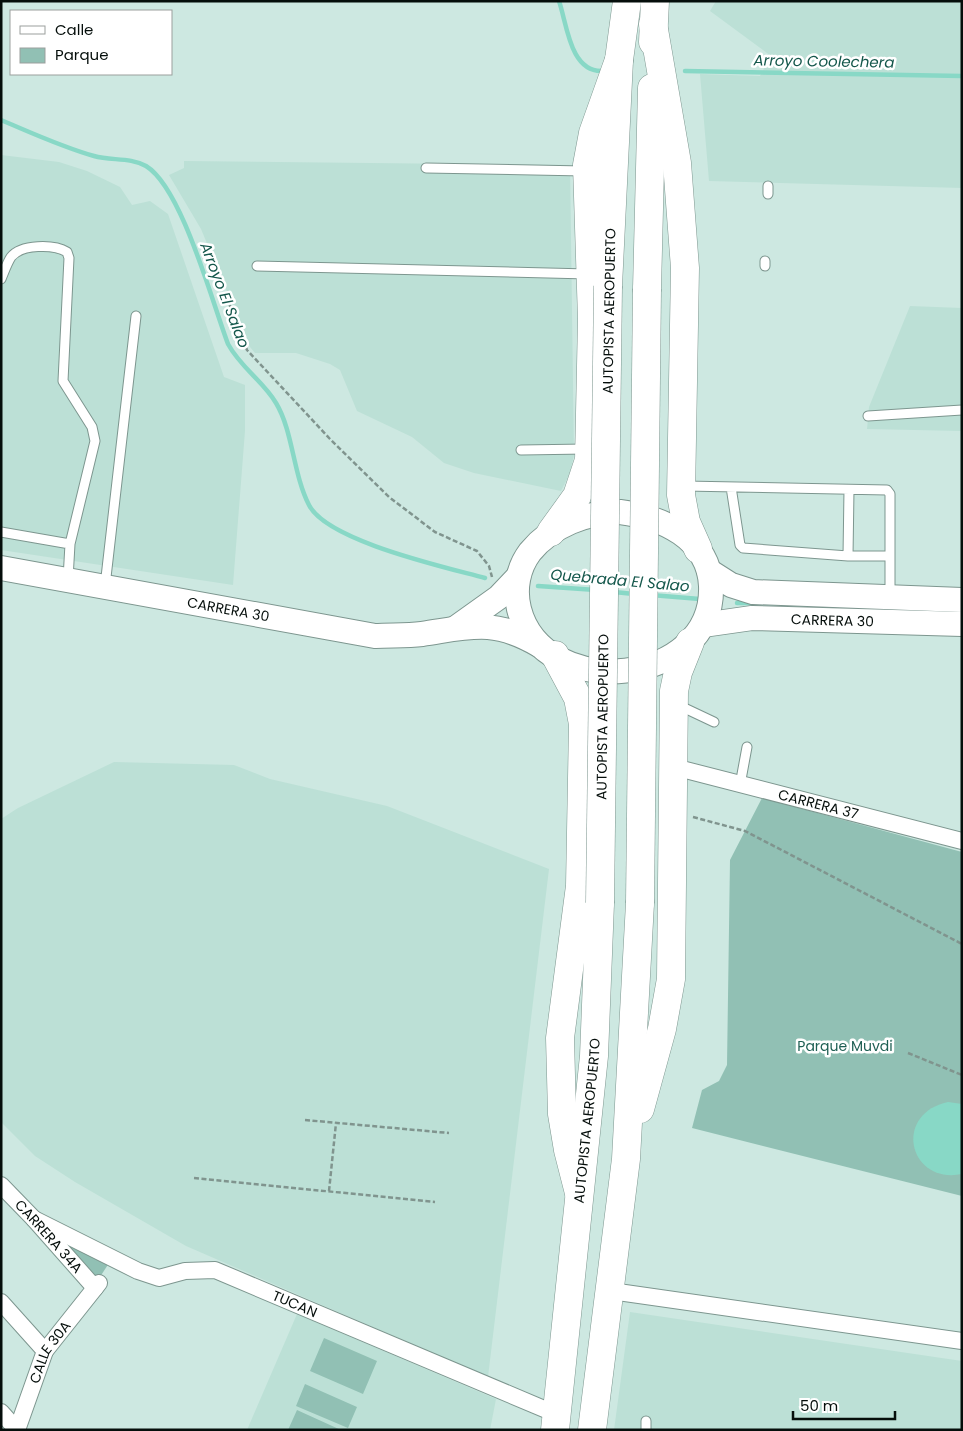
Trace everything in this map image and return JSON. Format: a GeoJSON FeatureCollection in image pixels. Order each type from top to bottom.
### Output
{"type":"FeatureCollection","features":[{"type":"Feature","properties":{"kind":"highway","name":"AUTOPISTA AEROPUERTO"},"geometry":{"type":"LineString","coordinates":[[555,1426],[594,1056],[600,904],[599,280],[619,60],[627,1]]}},
{"type":"Feature","properties":{"kind":"highway"},"geometry":{"type":"LineString","coordinates":[[592,1430],[611,1291],[626,1159],[640,903],[647,289],[654,13]]}},
{"type":"Feature","properties":{"kind":"highway"},"geometry":{"type":"LineString","coordinates":[[654,13],[677,163],[685,268],[680,486],[683,514],[704,560]]}},
{"type":"Feature","properties":{"kind":"highway"},"geometry":{"type":"LineString","coordinates":[[551,532],[567,512],[580,490],[588,466],[599,280],[587,171],[593,133],[619,60]]}},
{"type":"Feature","properties":{"kind":"highway"},"geometry":{"type":"LineString","coordinates":[[626,1159],[662,1029],[670,990],[674,812],[673,703],[678,672],[697,634]]}},
{"type":"Feature","properties":{"kind":"highway"},"geometry":{"type":"LineString","coordinates":[[548,651],[578,698],[583,724],[580,886],[560,1038],[562,1114],[568,1150],[580,1193]]}},
{"type":"Feature","properties":{"kind":"street"},"geometry":{"type":"LineString","coordinates":[[620,512],[636,514],[668,525],[688,538],[704,560],[711,600],[697,634],[661,661],[642,668],[618,672],[591,669],[548,651],[530,633],[520,613],[516,595],[518,576],[530,552],[551,532],[567,523],[592,514],[620,512]]}},
{"type":"Feature","properties":{"kind":"street","name":"CARRERA 30"},"geometry":{"type":"LineString","coordinates":[[704,560],[731,585],[753,592],[962,600]]}},
{"type":"Feature","properties":{"kind":"street","name":"CARRERA 30"},"geometry":{"type":"LineString","coordinates":[[1,568],[375,636],[421,634],[457,627],[502,629],[516,633],[548,651]]}},
{"type":"Feature","properties":{"kind":"street","name":"CARRERA 30"},"geometry":{"type":"LineString","coordinates":[[457,627],[499,597],[518,576]]}},
{"type":"Feature","properties":{"kind":"street","name":"CARRERA 30"},"geometry":{"type":"LineString","coordinates":[[697,634],[752,618],[962,624]]}},
{"type":"Feature","properties":{"kind":"street","name":"CARRERA 37"},"geometry":{"type":"LineString","coordinates":[[674,767],[962,841]]}},
{"type":"Feature","properties":{"kind":"street","name":"CARRERA 34A"},"geometry":{"type":"LineString","coordinates":[[1,1185],[97,1286]]}},
{"type":"Feature","properties":{"kind":"street","name":"TUCAN"},"geometry":{"type":"LineString","coordinates":[[34,1219],[115,1260],[159,1278],[185,1271],[215,1270],[555,1426]]}},
{"type":"Feature","properties":{"kind":"street","name":"CALLE 30A"},"geometry":{"type":"LineString","coordinates":[[17,1430],[45,1350],[97,1286]]}},
{"type":"Feature","properties":{"kind":"street"},"geometry":{"type":"LineString","coordinates":[[611,1291],[962,1341]]}},
{"type":"Feature","properties":{"kind":"street"},"geometry":{"type":"LineString","coordinates":[[1,1302],[45,1350]]}},
{"type":"Feature","properties":{"kind":"street"},"geometry":{"type":"LineString","coordinates":[[1,1412],[17,1430]]}},
{"type":"Feature","properties":{"kind":"lane"},"geometry":{"type":"LineString","coordinates":[[426,168],[587,171]]}},
{"type":"Feature","properties":{"kind":"lane"},"geometry":{"type":"LineString","coordinates":[[1,279],[12,256],[18,251],[50,245],[67,252],[69,258],[63,381],[92,427],[95,441],[70,544],[68,580]]}},
{"type":"Feature","properties":{"kind":"lane"},"geometry":{"type":"LineString","coordinates":[[257,266],[599,280]]}},
{"type":"Feature","properties":{"kind":"lane"},"geometry":{"type":"LineString","coordinates":[[105,587],[136,316]]}},
{"type":"Feature","properties":{"kind":"lane"},"geometry":{"type":"LineString","coordinates":[[868,416],[962,410]]}},
{"type":"Feature","properties":{"kind":"lane"},"geometry":{"type":"LineString","coordinates":[[521,450],[589,449]]}},
{"type":"Feature","properties":{"kind":"lane"},"geometry":{"type":"LineString","coordinates":[[680,486],[849,490],[881,488],[890,494],[890,598]]}},
{"type":"Feature","properties":{"kind":"lane"},"geometry":{"type":"LineString","coordinates":[[731,487],[740,545],[743,548],[848,556],[890,556]]}},
{"type":"Feature","properties":{"kind":"lane"},"geometry":{"type":"LineString","coordinates":[[848,556],[849,490]]}},
{"type":"Feature","properties":{"kind":"lane"},"geometry":{"type":"LineString","coordinates":[[1,532],[70,544]]}},
{"type":"Feature","properties":{"kind":"lane"},"geometry":{"type":"LineString","coordinates":[[673,703],[714,722]]}},
{"type":"Feature","properties":{"kind":"lane"},"geometry":{"type":"LineString","coordinates":[[740,785],[747,747]]}},
{"type":"Feature","properties":{"kind":"path"},"geometry":{"type":"LineString","coordinates":[[227,298],[247,350],[330,439],[389,497],[435,532],[477,552],[489,566],[494,590],[499,597]]}},
{"type":"Feature","properties":{"kind":"path"},"geometry":{"type":"LineString","coordinates":[[674,812],[745,831],[962,944]]}},
{"type":"Feature","properties":{"kind":"path"},"geometry":{"type":"LineString","coordinates":[[908,1053],[962,1075]]}},
{"type":"Feature","properties":{"kind":"path"},"geometry":{"type":"LineString","coordinates":[[305,1120],[449,1133]]}},
{"type":"Feature","properties":{"kind":"path"},"geometry":{"type":"LineString","coordinates":[[330,1191],[336,1123]]}},
{"type":"Feature","properties":{"kind":"path"},"geometry":{"type":"LineString","coordinates":[[194,1178],[435,1202]]}},
{"type":"Feature","properties":{"kind":"shaded area"},"geometry":{"type":"Polygon","coordinates":[[[716,1],[962,1],[962,188],[709,181],[700,74],[760,76],[771,56],[710,11],[716,1]]]}},
{"type":"Feature","properties":{"kind":"shaded area"},"geometry":{"type":"Polygon","coordinates":[[[1,155],[59,162],[87,171],[120,187],[132,205],[150,201],[168,214],[224,377],[245,385],[245,431],[233,585],[1,550],[1,155]]]}},
{"type":"Feature","properties":{"kind":"shaded area"},"geometry":{"type":"Polygon","coordinates":[[[184,161],[570,165],[574,455],[570,473],[561,491],[474,473],[444,463],[412,437],[357,411],[340,370],[330,364],[296,353],[255,353],[250,347],[201,229],[169,175],[184,168],[184,161]]]}},
{"type":"Feature","properties":{"kind":"shaded area"},"geometry":{"type":"Polygon","coordinates":[[[910,306],[962,308],[962,431],[867,429],[869,407],[910,306]]]}},
{"type":"Feature","properties":{"kind":"shaded area"},"geometry":{"type":"Polygon","coordinates":[[[114,762],[234,765],[270,779],[387,806],[549,869],[488,1377],[186,1246],[75,1182],[35,1156],[1,1122],[1,819],[18,808],[114,762]]]}},
{"type":"Feature","properties":{"kind":"shaded area"},"geometry":{"type":"Polygon","coordinates":[[[948,1102],[962,1104],[962,1174],[944,1175],[930,1169],[920,1159],[914,1147],[914,1133],[919,1120],[930,1109],[948,1102]]]}},
{"type":"Feature","properties":{"kind":"shaded area"},"geometry":{"type":"Polygon","coordinates":[[[630,1312],[962,1361],[962,1430],[614,1430],[630,1312]]]}},
{"type":"Feature","properties":{"kind":"shaded area"},"geometry":{"type":"Polygon","coordinates":[[[297,1314],[496,1399],[490,1430],[247,1430],[297,1314]]]}},
{"type":"Feature","properties":{"kind":"green space","name":"Parque Muvdi"},"geometry":{"type":"Polygon","coordinates":[[[762,798],[962,852],[962,1196],[692,1128],[702,1090],[719,1081],[727,1065],[730,860],[762,798]]]}},
{"type":"Feature","properties":{"kind":"green space"},"geometry":{"type":"Polygon","coordinates":[[[62,1236],[111,1260],[98,1280],[64,1245],[62,1236]]]}},
{"type":"Feature","properties":{"kind":"green space"},"geometry":{"type":"Polygon","coordinates":[[[324,1338],[377,1361],[363,1394],[310,1371],[324,1338]]]}},
{"type":"Feature","properties":{"kind":"green space"},"geometry":{"type":"Polygon","coordinates":[[[305,1384],[357,1407],[348,1428],[296,1406],[305,1384]]]}},
{"type":"Feature","properties":{"kind":"green space"},"geometry":{"type":"Polygon","coordinates":[[[297,1410],[341,1430],[288,1430],[297,1410]]]}},
{"type":"Feature","properties":{"kind":"waterway"},"geometry":{"type":"LineString","coordinates":[[559,1],[576,55],[583,64],[591,69],[602,71]]}},
{"type":"Feature","properties":{"kind":"waterway","name":"Arroyo Coolechera"},"geometry":{"type":"LineString","coordinates":[[685,71],[962,76]]}},
{"type":"Feature","properties":{"kind":"waterway","name":"Arroyo El Salao"},"geometry":{"type":"LineString","coordinates":[[1,120],[47,140],[82,152],[100,157],[140,163],[159,178],[172,197],[184,221],[205,275],[228,344],[233,353],[271,395],[282,414],[299,480],[309,505],[320,518],[338,530],[389,551],[485,578]]}},
{"type":"Feature","properties":{"kind":"waterway","name":"Quebrada El Salao"},"geometry":{"type":"LineString","coordinates":[[538,586],[596,590]]}},
{"type":"Feature","properties":{"kind":"waterway","name":"Quebrada El Salao"},"geometry":{"type":"LineString","coordinates":[[614,592],[634,594]]}},
{"type":"Feature","properties":{"kind":"waterway","name":"Quebrada El Salao"},"geometry":{"type":"LineString","coordinates":[[651,595],[700,599]]}},
{"type":"Feature","properties":{"kind":"waterway","name":"Quebrada El Salao"},"geometry":{"type":"LineString","coordinates":[[737,603],[754,603]]}}]}
